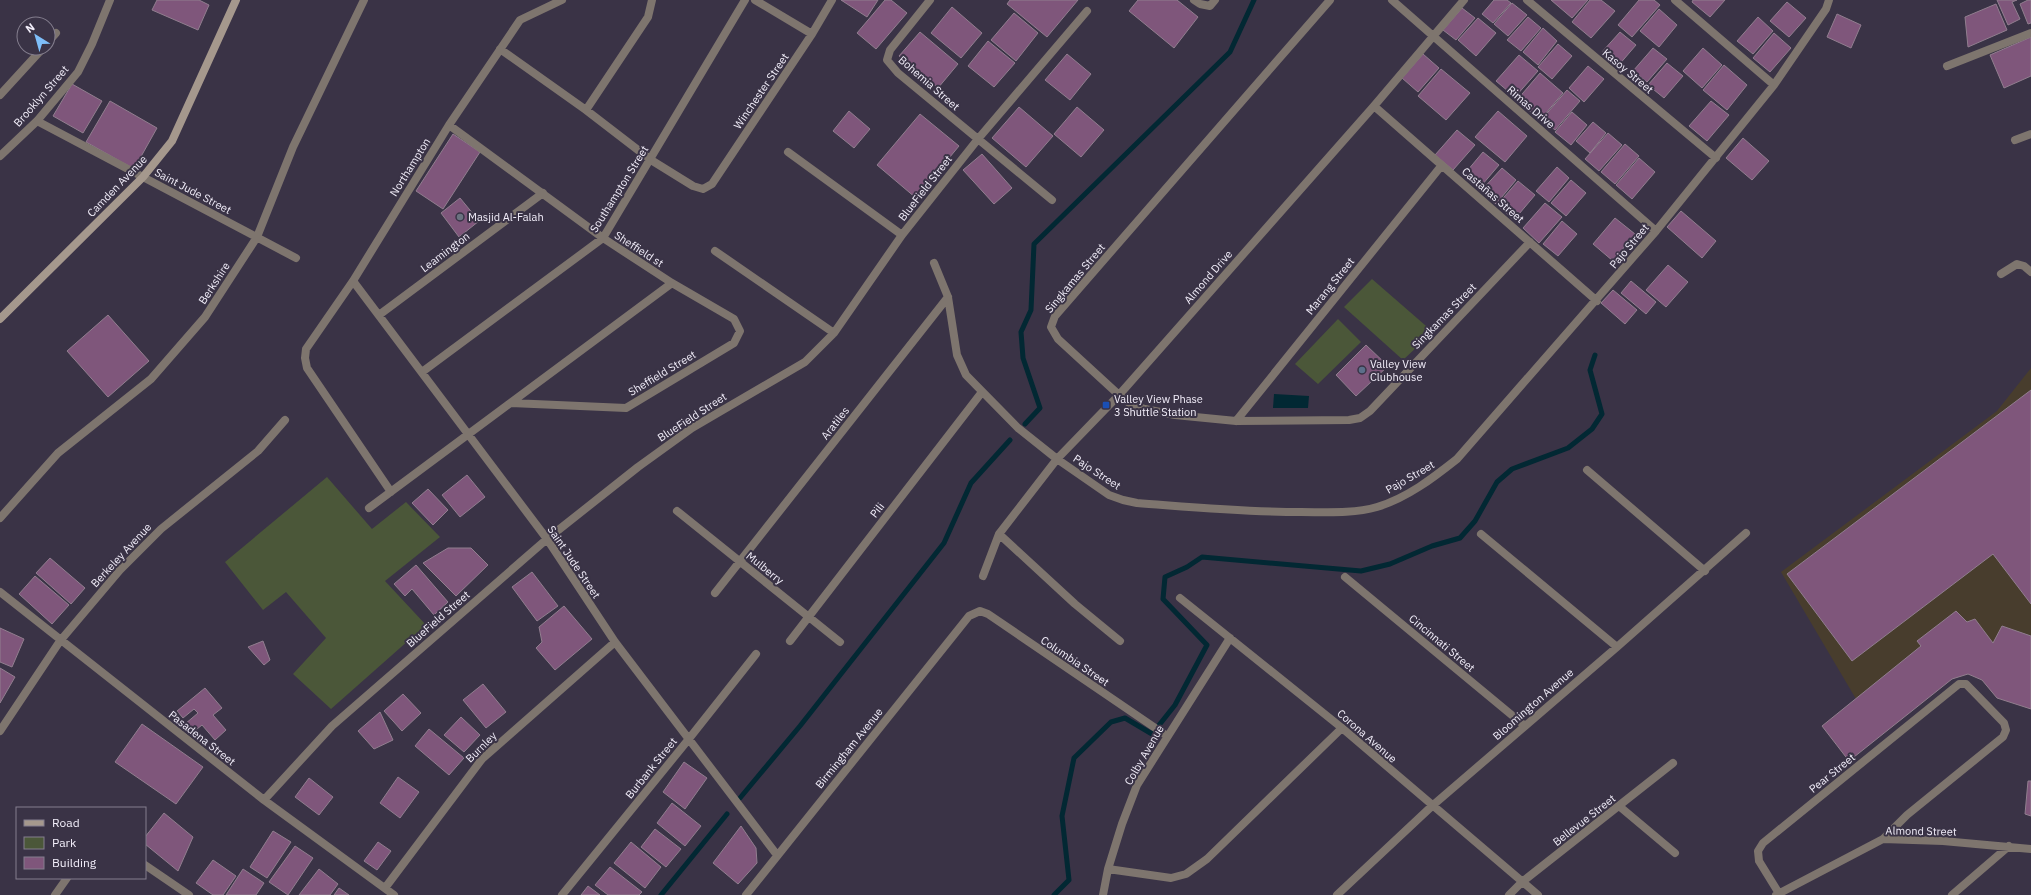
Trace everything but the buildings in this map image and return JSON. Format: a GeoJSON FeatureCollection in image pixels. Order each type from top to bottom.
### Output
{"type":"FeatureCollection","features":[{"type":"Feature","properties":{"kind":"street","name":"Brooklyn Street"},"geometry":{"type":"LineString","coordinates":[[0,156],[37,121],[78,72],[92,44],[110,0]]}},
{"type":"Feature","properties":{"kind":"street","name":"Camden Avenue"},"geometry":{"type":"LineString","coordinates":[[0,319],[144,178],[172,141],[236,0]]}},
{"type":"Feature","properties":{"kind":"street","name":"Berkshire"},"geometry":{"type":"LineString","coordinates":[[0,518],[58,453],[151,379],[205,317],[257,237],[293,147],[364,0]]}},
{"type":"Feature","properties":{"kind":"street","name":"Northampton"},"geometry":{"type":"LineString","coordinates":[[390,492],[308,368],[305,358],[306,349],[353,281],[449,125],[520,20],[562,0]]}},
{"type":"Feature","properties":{"kind":"street"},"geometry":{"type":"LineString","coordinates":[[586,110],[648,17],[652,0]]}},
{"type":"Feature","properties":{"kind":"street","name":"Southampton Street"},"geometry":{"type":"LineString","coordinates":[[422,372],[603,238],[651,160],[745,0]]}},
{"type":"Feature","properties":{"kind":"street"},"geometry":{"type":"LineString","coordinates":[[755,0],[812,34]]}},
{"type":"Feature","properties":{"kind":"street","name":"Winchester Street"},"geometry":{"type":"LineString","coordinates":[[651,160],[693,186],[703,189],[712,184],[812,34],[832,0]]}},
{"type":"Feature","properties":{"kind":"street","name":"Bohemia Street"},"geometry":{"type":"LineString","coordinates":[[930,0],[890,50],[887,60],[898,73],[978,139]]}},
{"type":"Feature","properties":{"kind":"street"},"geometry":{"type":"LineString","coordinates":[[1194,0],[1200,4],[1210,6],[1216,0]]}},
{"type":"Feature","properties":{"kind":"street","name":"Singkamas Street"},"geometry":{"type":"LineString","coordinates":[[1330,0],[1055,316],[1051,327],[1058,339],[1119,395],[1132,405],[1145,409],[1175,415],[1236,421],[1349,420],[1360,418],[1370,411],[1530,242]]}},
{"type":"Feature","properties":{"kind":"street","name":"Rimas Drive"},"geometry":{"type":"LineString","coordinates":[[1392,0],[1656,231]]}},
{"type":"Feature","properties":{"kind":"street","name":"Almond Drive"},"geometry":{"type":"LineString","coordinates":[[983,576],[999,534],[1057,459],[1119,395],[1374,106],[1464,0]]}},
{"type":"Feature","properties":{"kind":"street","name":"Kasoy Street"},"geometry":{"type":"LineString","coordinates":[[1527,0],[1716,158]]}},
{"type":"Feature","properties":{"kind":"street"},"geometry":{"type":"LineString","coordinates":[[1675,0],[1774,85]]}},
{"type":"Feature","properties":{"kind":"street","name":"Pajo Street"},"geometry":{"type":"LineString","coordinates":[[934,263],[948,297],[957,355],[966,375],[1018,428],[1057,459],[1109,495],[1137,503],[1244,512],[1342,512],[1376,507],[1404,495],[1427,482],[1458,459],[1597,301],[1716,158],[1774,85],[1826,10],[1829,0]]}},
{"type":"Feature","properties":{"kind":"street","name":"BlueField Street"},"geometry":{"type":"LineString","coordinates":[[264,800],[332,726],[547,539],[638,467],[692,428],[805,362],[834,333],[902,235],[978,139],[1087,11]]}},
{"type":"Feature","properties":{"kind":"street"},"geometry":{"type":"LineString","coordinates":[[1947,66],[2031,33]]}},
{"type":"Feature","properties":{"kind":"street"},"geometry":{"type":"LineString","coordinates":[[500,49],[586,110],[651,160]]}},
{"type":"Feature","properties":{"kind":"street"},"geometry":{"type":"LineString","coordinates":[[0,96],[35,56]]}},
{"type":"Feature","properties":{"kind":"street","name":"Castañas Street"},"geometry":{"type":"LineString","coordinates":[[1374,106],[1597,301]]}},
{"type":"Feature","properties":{"kind":"street","name":"Saint Jude Street"},"geometry":{"type":"LineString","coordinates":[[37,121],[296,258]]}},
{"type":"Feature","properties":{"kind":"street","name":"Sheffield st"},"geometry":{"type":"LineString","coordinates":[[449,125],[603,238],[672,283],[734,319],[740,331]]}},
{"type":"Feature","properties":{"kind":"street"},"geometry":{"type":"LineString","coordinates":[[2015,140],[2031,134]]}},
{"type":"Feature","properties":{"kind":"street"},"geometry":{"type":"LineString","coordinates":[[978,139],[1052,200]]}},
{"type":"Feature","properties":{"kind":"street"},"geometry":{"type":"LineString","coordinates":[[788,152],[902,235]]}},
{"type":"Feature","properties":{"kind":"street","name":"Marang Street"},"geometry":{"type":"LineString","coordinates":[[1236,421],[1442,165]]}},
{"type":"Feature","properties":{"kind":"street","name":"Leamington"},"geometry":{"type":"LineString","coordinates":[[379,315],[543,193]]}},
{"type":"Feature","properties":{"kind":"street"},"geometry":{"type":"LineString","coordinates":[[715,251],[834,333]]}},
{"type":"Feature","properties":{"kind":"street"},"geometry":{"type":"LineString","coordinates":[[2001,274],[2017,264],[2024,266],[2031,272]]}},
{"type":"Feature","properties":{"kind":"street","name":"Saint Jude Street"},"geometry":{"type":"LineString","coordinates":[[353,281],[547,539],[615,642],[688,740],[777,855]]}},
{"type":"Feature","properties":{"kind":"street"},"geometry":{"type":"LineString","coordinates":[[369,508],[672,283]]}},
{"type":"Feature","properties":{"kind":"street","name":"Aratiles"},"geometry":{"type":"LineString","coordinates":[[715,593],[948,297]]}},
{"type":"Feature","properties":{"kind":"street","name":"Sheffield Street"},"geometry":{"type":"LineString","coordinates":[[511,403],[626,408],[734,342],[740,331]]}},
{"type":"Feature","properties":{"kind":"street","name":"Pili"},"geometry":{"type":"LineString","coordinates":[[790,641],[982,392]]}},
{"type":"Feature","properties":{"kind":"street","name":"Berkeley Avenue"},"geometry":{"type":"LineString","coordinates":[[0,731],[60,641],[120,570],[161,529],[252,456],[285,420]]}},
{"type":"Feature","properties":{"kind":"street"},"geometry":{"type":"LineString","coordinates":[[1587,470],[1705,571]]}},
{"type":"Feature","properties":{"kind":"street","name":"Mulberry"},"geometry":{"type":"LineString","coordinates":[[677,511],[840,642]]}},
{"type":"Feature","properties":{"kind":"street","name":"Bloomington Avenue"},"geometry":{"type":"LineString","coordinates":[[1338,895],[1432,806],[1705,571],[1746,533]]}},
{"type":"Feature","properties":{"kind":"street"},"geometry":{"type":"LineString","coordinates":[[999,534],[1075,604],[1120,642]]}},
{"type":"Feature","properties":{"kind":"street"},"geometry":{"type":"LineString","coordinates":[[1481,534],[1617,647]]}},
{"type":"Feature","properties":{"kind":"street","name":"Cincinnati Street"},"geometry":{"type":"LineString","coordinates":[[1345,577],[1525,726]]}},
{"type":"Feature","properties":{"kind":"street","name":"Pasadena Street"},"geometry":{"type":"LineString","coordinates":[[0,592],[60,641],[264,800],[394,895]]}},
{"type":"Feature","properties":{"kind":"street","name":"Corona Avenue"},"geometry":{"type":"LineString","coordinates":[[1180,598],[1342,728],[1538,895]]}},
{"type":"Feature","properties":{"kind":"street","name":"Columbia Street"},"geometry":{"type":"LineString","coordinates":[[969,616],[980,611],[988,614],[1167,736]]}},
{"type":"Feature","properties":{"kind":"street","name":"Birmingham Avenue"},"geometry":{"type":"LineString","coordinates":[[746,895],[969,616]]}},
{"type":"Feature","properties":{"kind":"street","name":"Colby Avenue"},"geometry":{"type":"LineString","coordinates":[[1103,895],[1108,869],[1122,824],[1137,785],[1230,638]]}},
{"type":"Feature","properties":{"kind":"street","name":"Burnley"},"geometry":{"type":"LineString","coordinates":[[385,888],[482,759],[615,642]]}},
{"type":"Feature","properties":{"kind":"street","name":"Burbank Street"},"geometry":{"type":"LineString","coordinates":[[562,895],[756,654]]}},
{"type":"Feature","properties":{"kind":"street","name":"Pear Street"},"geometry":{"type":"LineString","coordinates":[[1778,894],[1759,861],[1758,851],[1763,843],[1959,684],[1966,684],[1971,687],[2004,723],[2006,730],[2003,736],[1907,815],[1883,839]]}},
{"type":"Feature","properties":{"kind":"street"},"geometry":{"type":"LineString","coordinates":[[1108,869],[1171,878],[1186,874],[1207,859],[1342,728]]}},
{"type":"Feature","properties":{"kind":"street","name":"Bellevue Street"},"geometry":{"type":"LineString","coordinates":[[1509,895],[1522,882],[1673,763]]}},
{"type":"Feature","properties":{"kind":"street"},"geometry":{"type":"LineString","coordinates":[[1619,806],[1674,853]]}},
{"type":"Feature","properties":{"kind":"street","name":"Almond Street"},"geometry":{"type":"LineString","coordinates":[[1778,894],[1883,839],[2009,846],[2031,849]]}},
{"type":"Feature","properties":{"kind":"street"},"geometry":{"type":"LineString","coordinates":[[1952,895],[2009,846]]}},
{"type":"Feature","properties":{"kind":"street"},"geometry":{"type":"LineString","coordinates":[[146,866],[189,895]]}},
{"type":"Feature","properties":{"kind":"street"},"geometry":{"type":"LineString","coordinates":[[56,895],[66,879]]}},
{"type":"Feature","properties":{"kind":"shaded area"},"geometry":{"type":"Polygon","coordinates":[[[2031,368],[2031,709],[1997,698],[1982,680],[1968,674],[1952,679],[1849,761],[1822,726],[1856,699],[1781,572],[1997,411],[2031,368]]]}},
{"type":"Feature","properties":{"kind":"green space"},"geometry":{"type":"Polygon","coordinates":[[[1372,279],[1433,332],[1403,360],[1344,307],[1372,279]]]}},
{"type":"Feature","properties":{"kind":"green space"},"geometry":{"type":"Polygon","coordinates":[[[1338,319],[1361,342],[1318,384],[1295,364],[1338,319]]]}},
{"type":"Feature","properties":{"kind":"green space"},"geometry":{"type":"Polygon","coordinates":[[[327,477],[372,529],[406,502],[440,537],[385,581],[426,625],[331,709],[293,674],[326,638],[286,592],[263,610],[225,562],[327,477]]]}},
{"type":"Feature","properties":{"kind":"water"},"geometry":{"type":"Polygon","coordinates":[[[1274,394],[1309,396],[1308,408],[1273,408],[1274,394]]]}},
{"type":"Feature","properties":{"kind":"waterway"},"geometry":{"type":"LineString","coordinates":[[1025,424],[1040,408],[1023,358],[1021,332],[1031,310],[1034,244],[1230,52],[1254,0]]}},
{"type":"Feature","properties":{"kind":"waterway"},"geometry":{"type":"LineString","coordinates":[[1054,895],[1069,880],[1062,816],[1074,758],[1111,722],[1125,718],[1152,734],[1175,705],[1207,645],[1163,599],[1165,577],[1187,567],[1202,557],[1361,571],[1390,564],[1432,546],[1460,538],[1475,521],[1497,482],[1512,469],[1568,448],[1592,429],[1602,414],[1590,370],[1595,355]]}},
{"type":"Feature","properties":{"kind":"waterway"},"geometry":{"type":"LineString","coordinates":[[740,798],[800,726],[944,543],[971,483],[1010,440]]}},
{"type":"Feature","properties":{"kind":"waterway"},"geometry":{"type":"LineString","coordinates":[[661,895],[727,814]]}},
{"type":"Feature","properties":{"kind":"place","name":"Masjid Al-Falah"},"geometry":{"type":"Point","coordinates":[460,217]}},
{"type":"Feature","properties":{"kind":"place","name":"Valley View Clubhouse"},"geometry":{"type":"Point","coordinates":[1362,370]}},
{"type":"Feature","properties":{"kind":"place","name":"Valley View Phase 3 Shuttle Station"},"geometry":{"type":"Point","coordinates":[1106,405]}}]}
